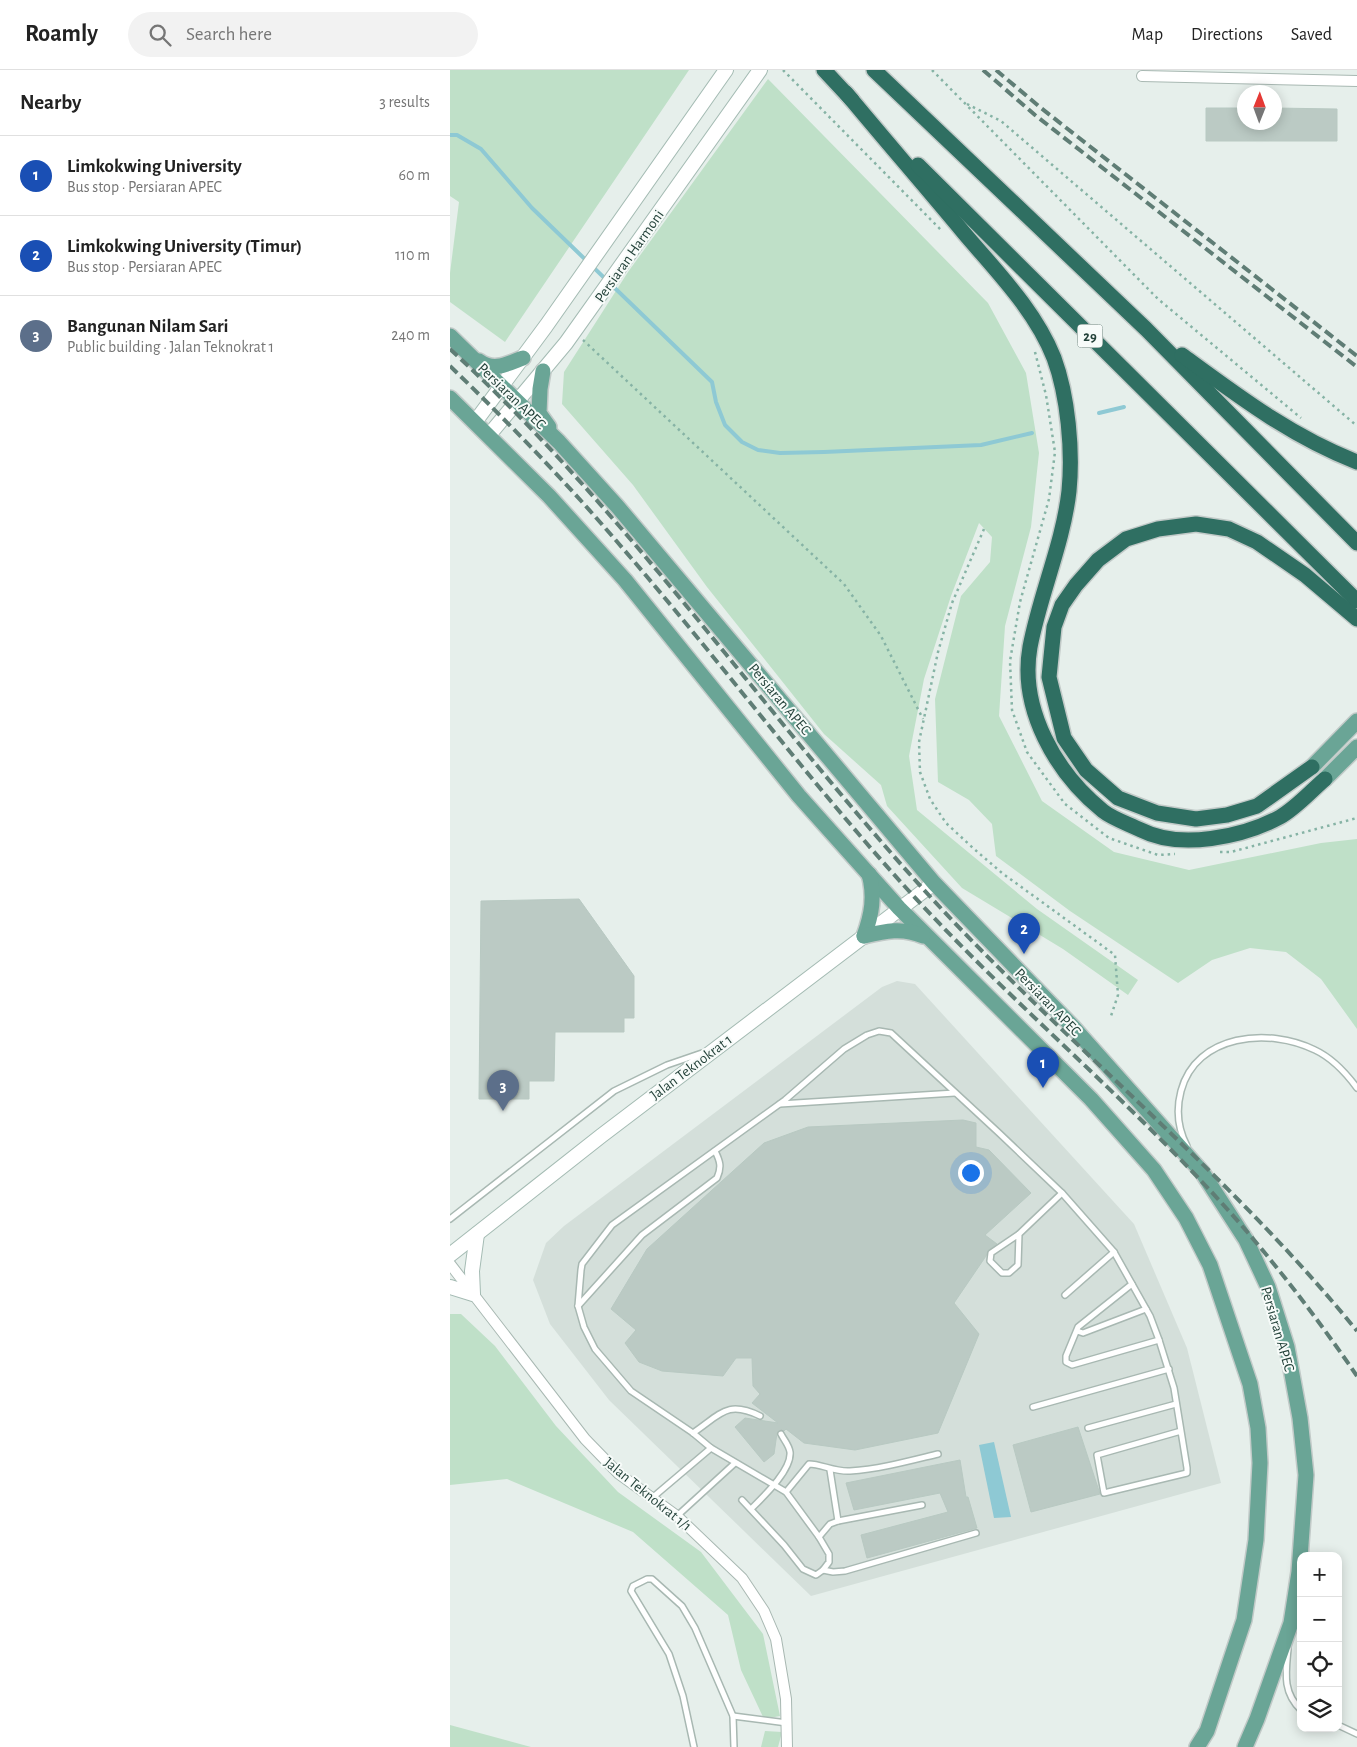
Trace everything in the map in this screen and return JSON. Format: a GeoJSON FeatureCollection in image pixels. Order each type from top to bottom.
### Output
{"type":"FeatureCollection","features":[{"type":"Feature","properties":{"kind":"highway","name":"29"},"geometry":{"type":"LineString","coordinates":[[824,70],[1357,601]]}},
{"type":"Feature","properties":{"kind":"highway"},"geometry":{"type":"LineString","coordinates":[[874,70],[1146,329],[1357,543]]}},
{"type":"Feature","properties":{"kind":"highway"},"geometry":{"type":"LineString","coordinates":[[846,93],[1027,307],[1054,359],[1066,411],[1070,457],[1069,490],[1063,522],[1030,648],[1029,685],[1041,732],[1066,774],[1104,812],[1155,837],[1206,839],[1245,833],[1282,816],[1325,779]]}},
{"type":"Feature","properties":{"kind":"highway"},"geometry":{"type":"LineString","coordinates":[[1146,329],[1285,428],[1325,450],[1357,462]]}},
{"type":"Feature","properties":{"kind":"highway"},"geometry":{"type":"LineString","coordinates":[[1312,767],[1257,806],[1227,815],[1196,819],[1157,813],[1118,798],[1086,770],[1064,738],[1049,676],[1054,627],[1062,604],[1076,585],[1098,560],[1126,539],[1158,529],[1196,524],[1229,529],[1257,542],[1305,575],[1357,619]]}},
{"type":"Feature","properties":{"kind":"main road","name":"Persiaran APEC"},"geometry":{"type":"LineString","coordinates":[[450,336],[559,442],[617,506],[934,883],[1073,1027],[1202,1172],[1246,1240],[1268,1287],[1288,1356],[1300,1418],[1306,1475],[1299,1572],[1290,1624],[1258,1719],[1245,1747]]}},
{"type":"Feature","properties":{"kind":"main road"},"geometry":{"type":"LineString","coordinates":[[468,353],[486,366],[500,367],[523,358]]}},
{"type":"Feature","properties":{"kind":"main road"},"geometry":{"type":"LineString","coordinates":[[543,371],[539,413],[559,442]]}},
{"type":"Feature","properties":{"kind":"main road"},"geometry":{"type":"LineString","coordinates":[[450,398],[549,496],[625,580],[799,796],[899,908],[927,938],[1091,1099],[1154,1170],[1186,1218],[1210,1265],[1247,1375],[1258,1428],[1260,1463],[1256,1540],[1244,1620],[1207,1731],[1197,1747]]}},
{"type":"Feature","properties":{"kind":"main road"},"geometry":{"type":"LineString","coordinates":[[1312,767],[1357,721]]}},
{"type":"Feature","properties":{"kind":"main road"},"geometry":{"type":"LineString","coordinates":[[1325,779],[1357,747]]}},
{"type":"Feature","properties":{"kind":"main road"},"geometry":{"type":"LineString","coordinates":[[868,872],[873,890],[872,905],[864,936],[887,930],[903,930],[927,938]]}},
{"type":"Feature","properties":{"kind":"street","name":"Persiaran Harmoni"},"geometry":{"type":"LineString","coordinates":[[475,422],[546,326],[726,70]]}},
{"type":"Feature","properties":{"kind":"street","name":"Persiaran Harmoni"},"geometry":{"type":"LineString","coordinates":[[489,435],[570,338],[760,70]]}},
{"type":"Feature","properties":{"kind":"street"},"geometry":{"type":"LineString","coordinates":[[1142,76],[1357,81]]}},
{"type":"Feature","properties":{"kind":"street","name":"Jalan Teknokrat 1"},"geometry":{"type":"LineString","coordinates":[[450,1255],[716,1048],[934,883]]}},
{"type":"Feature","properties":{"kind":"street"},"geometry":{"type":"LineString","coordinates":[[450,1286],[473,1294],[472,1271],[477,1234]]}},
{"type":"Feature","properties":{"kind":"street","name":"Jalan Teknokrat 1/1"},"geometry":{"type":"LineString","coordinates":[[450,1264],[585,1439],[619,1474],[677,1516],[742,1578],[764,1611],[776,1639],[788,1723],[787,1747]]}},
{"type":"Feature","properties":{"kind":"lane"},"geometry":{"type":"LineString","coordinates":[[742,1500],[752,1509],[802,1569],[808,1574],[816,1575],[824,1570],[830,1558],[820,1536],[786,1492],[711,1448],[693,1433],[631,1391],[595,1349],[584,1327],[578,1306],[582,1264],[608,1230],[779,1104],[844,1049],[867,1034],[879,1031],[891,1033],[1062,1193],[1114,1252],[1146,1309],[1169,1369],[1181,1431],[1187,1468],[1184,1475],[1104,1493],[1097,1455],[1181,1431]]}},
{"type":"Feature","properties":{"kind":"lane"},"geometry":{"type":"LineString","coordinates":[[1202,1172],[1184,1141],[1179,1122],[1178,1103],[1191,1067],[1209,1052],[1230,1043],[1254,1037],[1272,1037],[1294,1041],[1316,1050],[1331,1060],[1357,1088]]}},
{"type":"Feature","properties":{"kind":"lane"},"geometry":{"type":"LineString","coordinates":[[450,1219],[614,1091],[666,1065],[716,1048]]}},
{"type":"Feature","properties":{"kind":"lane"},"geometry":{"type":"LineString","coordinates":[[779,1104],[956,1093]]}},
{"type":"Feature","properties":{"kind":"lane"},"geometry":{"type":"LineString","coordinates":[[578,1306],[642,1235],[717,1178],[721,1170],[720,1162],[714,1151]]}},
{"type":"Feature","properties":{"kind":"lane"},"geometry":{"type":"LineString","coordinates":[[1019,1234],[1019,1262],[1009,1273],[1002,1273],[990,1261],[989,1258],[992,1253],[1019,1234],[1062,1193]]}},
{"type":"Feature","properties":{"kind":"lane"},"geometry":{"type":"LineString","coordinates":[[1065,1295],[1114,1252]]}},
{"type":"Feature","properties":{"kind":"lane"},"geometry":{"type":"LineString","coordinates":[[1132,1284],[1089,1316],[1078,1327],[1066,1356],[1066,1362],[1072,1365],[1159,1340]]}},
{"type":"Feature","properties":{"kind":"lane"},"geometry":{"type":"LineString","coordinates":[[1077,1331],[1083,1333],[1146,1309]]}},
{"type":"Feature","properties":{"kind":"lane"},"geometry":{"type":"LineString","coordinates":[[1033,1407],[1169,1369]]}},
{"type":"Feature","properties":{"kind":"lane"},"geometry":{"type":"LineString","coordinates":[[1088,1428],[1176,1404]]}},
{"type":"Feature","properties":{"kind":"lane"},"geometry":{"type":"LineString","coordinates":[[693,1433],[729,1409],[744,1408],[760,1416]]}},
{"type":"Feature","properties":{"kind":"lane"},"geometry":{"type":"LineString","coordinates":[[752,1509],[776,1485],[790,1457],[790,1450],[781,1434]]}},
{"type":"Feature","properties":{"kind":"lane"},"geometry":{"type":"LineString","coordinates":[[651,1499],[711,1448]]}},
{"type":"Feature","properties":{"kind":"lane"},"geometry":{"type":"LineString","coordinates":[[786,1492],[809,1464],[830,1470],[850,1471],[882,1467],[938,1454]]}},
{"type":"Feature","properties":{"kind":"lane"},"geometry":{"type":"LineString","coordinates":[[677,1516],[735,1463]]}},
{"type":"Feature","properties":{"kind":"lane"},"geometry":{"type":"LineString","coordinates":[[830,1470],[838,1521]]}},
{"type":"Feature","properties":{"kind":"lane"},"geometry":{"type":"LineString","coordinates":[[820,1536],[830,1524],[838,1521],[922,1505]]}},
{"type":"Feature","properties":{"kind":"lane"},"geometry":{"type":"LineString","coordinates":[[824,1570],[833,1572],[845,1571],[976,1533]]}},
{"type":"Feature","properties":{"kind":"lane"},"geometry":{"type":"LineString","coordinates":[[694,1747],[683,1696],[669,1654],[631,1591],[633,1586],[650,1578],[682,1606],[695,1628],[734,1716],[734,1747]]}},
{"type":"Feature","properties":{"kind":"lane"},"geometry":{"type":"LineString","coordinates":[[1290,1624],[1285,1683],[1290,1696],[1297,1705]]}},
{"type":"Feature","properties":{"kind":"lane"},"geometry":{"type":"LineString","coordinates":[[734,1716],[788,1723]]}},
{"type":"Feature","properties":{"kind":"lane"},"geometry":{"type":"LineString","coordinates":[[1342,1727],[1357,1734]]}},
{"type":"Feature","properties":{"kind":"path"},"geometry":{"type":"LineString","coordinates":[[783,70],[946,235]]}},
{"type":"Feature","properties":{"kind":"path"},"geometry":{"type":"LineString","coordinates":[[932,70],[1158,299],[1304,420]]}},
{"type":"Feature","properties":{"kind":"path"},"geometry":{"type":"LineString","coordinates":[[964,102],[1001,121],[1357,426]]}},
{"type":"Feature","properties":{"kind":"path"},"geometry":{"type":"LineString","coordinates":[[570,338],[844,584],[881,636],[924,720]]}},
{"type":"Feature","properties":{"kind":"path"},"geometry":{"type":"LineString","coordinates":[[1034,347],[1046,395],[1055,452],[1049,499],[1020,602],[1010,661],[1012,710],[1027,752],[1065,804],[1109,838],[1158,855],[1176,854]]}},
{"type":"Feature","properties":{"kind":"path"},"geometry":{"type":"LineString","coordinates":[[984,529],[952,603],[938,652],[919,742],[920,772],[930,799],[946,823],[1002,873],[1115,955],[1118,995],[1111,1016]]}},
{"type":"Feature","properties":{"kind":"path"},"geometry":{"type":"LineString","coordinates":[[1212,853],[1231,852],[1357,818]]}},
{"type":"Feature","properties":{"kind":"shaded area"},"geometry":{"type":"Polygon","coordinates":[[[897,981],[915,984],[1134,1224],[1187,1348],[1221,1483],[811,1596],[609,1400],[550,1324],[533,1280],[546,1243],[564,1226],[882,987],[897,981]]]}},
{"type":"Feature","properties":{"kind":"green space"},"geometry":{"type":"Polygon","coordinates":[[[450,70],[689,70],[505,342],[450,302],[450,273],[459,202],[450,196],[450,70]]]}},
{"type":"Feature","properties":{"kind":"green space"},"geometry":{"type":"Polygon","coordinates":[[[768,79],[988,303],[1026,373],[1039,453],[1031,527],[1005,626],[999,716],[1042,801],[1114,852],[1189,870],[1321,843],[1357,839],[1357,1029],[1321,979],[1286,952],[1250,948],[1212,960],[1178,983],[1070,911],[996,856],[992,824],[969,800],[938,782],[935,699],[961,596],[990,562],[992,537],[979,523],[951,596],[924,679],[909,756],[917,810],[1037,909],[1138,980],[1128,995],[1063,949],[962,888],[887,806],[881,785],[824,734],[707,587],[633,485],[562,404],[564,372],[628,272],[768,79]]]}},
{"type":"Feature","properties":{"kind":"green space"},"geometry":{"type":"Polygon","coordinates":[[[450,1314],[461,1314],[495,1346],[556,1426],[618,1492],[701,1552],[763,1634],[780,1716],[764,1719],[741,1670],[728,1615],[633,1532],[507,1479],[450,1485],[450,1314]]]}},
{"type":"Feature","properties":{"kind":"green space"},"geometry":{"type":"Polygon","coordinates":[[[450,1725],[531,1747],[450,1747],[450,1725]]]}},
{"type":"Feature","properties":{"kind":"green space"},"geometry":{"type":"Polygon","coordinates":[[[765,1731],[782,1732],[778,1747],[761,1747],[765,1731]]]}},
{"type":"Feature","properties":{"kind":"water"},"geometry":{"type":"Polygon","coordinates":[[[994,1442],[1011,1517],[994,1518],[979,1445],[994,1442]]]}},
{"type":"Feature","properties":{"kind":"building"},"geometry":{"type":"Polygon","coordinates":[[[1206,108],[1237,108],[1237,130],[1282,130],[1282,108],[1337,109],[1337,141],[1206,141],[1206,108]]]}},
{"type":"Feature","properties":{"kind":"building"},"geometry":{"type":"Polygon","coordinates":[[[579,899],[634,976],[634,1018],[624,1018],[624,1032],[555,1032],[554,1081],[529,1081],[529,1099],[479,1099],[481,901],[579,899]]]}},
{"type":"Feature","properties":{"kind":"building"},"geometry":{"type":"Polygon","coordinates":[[[963,1120],[976,1123],[976,1147],[989,1150],[1031,1193],[985,1235],[997,1244],[988,1250],[986,1256],[954,1303],[979,1334],[938,1433],[855,1450],[804,1443],[786,1429],[777,1433],[774,1454],[764,1462],[735,1427],[745,1418],[778,1423],[752,1403],[760,1394],[753,1386],[752,1358],[736,1358],[723,1376],[662,1371],[639,1362],[625,1343],[636,1330],[611,1309],[647,1249],[764,1143],[808,1127],[963,1120]]]}},
{"type":"Feature","properties":{"kind":"building"},"geometry":{"type":"Polygon","coordinates":[[[1078,1427],[1100,1494],[1031,1512],[1013,1445],[1078,1427]]]}},
{"type":"Feature","properties":{"kind":"building"},"geometry":{"type":"Polygon","coordinates":[[[960,1460],[966,1497],[968,1497],[977,1528],[867,1558],[861,1535],[948,1512],[940,1493],[854,1510],[846,1483],[960,1460]]]}},
{"type":"Feature","properties":{"kind":"waterway"},"geometry":{"type":"LineString","coordinates":[[450,135],[457,135],[481,149],[532,208],[712,382],[716,402],[725,425],[742,442],[758,450],[780,453],[824,452],[981,445],[1032,433]]}},
{"type":"Feature","properties":{"kind":"waterway"},"geometry":{"type":"LineString","coordinates":[[1099,413],[1124,407]]}},
{"type":"Feature","properties":{"kind":"railway"},"geometry":{"type":"LineString","coordinates":[[983,70],[1035,115],[1357,367]]}},
{"type":"Feature","properties":{"kind":"railway"},"geometry":{"type":"LineString","coordinates":[[996,70],[1041,108],[1357,356]]}},
{"type":"Feature","properties":{"kind":"railway"},"geometry":{"type":"LineString","coordinates":[[450,349],[574,475],[632,541],[857,814],[915,880],[1025,994],[1252,1213],[1306,1271],[1357,1331]]}},
{"type":"Feature","properties":{"kind":"railway"},"geometry":{"type":"LineString","coordinates":[[450,366],[579,498],[656,587],[834,805],[908,890],[981,965],[1131,1110],[1225,1206],[1284,1277],[1322,1326],[1357,1376]]}},
{"type":"Feature","properties":{"kind":"place","name":"Limkokwing University (Timur)"},"geometry":{"type":"Point","coordinates":[1024,954]}},
{"type":"Feature","properties":{"kind":"place","name":"Limkokwing University"},"geometry":{"type":"Point","coordinates":[1043,1088]}},
{"type":"Feature","properties":{"kind":"place","name":"Bangunan Nilam Sari"},"geometry":{"type":"Point","coordinates":[503,1111]}}]}
